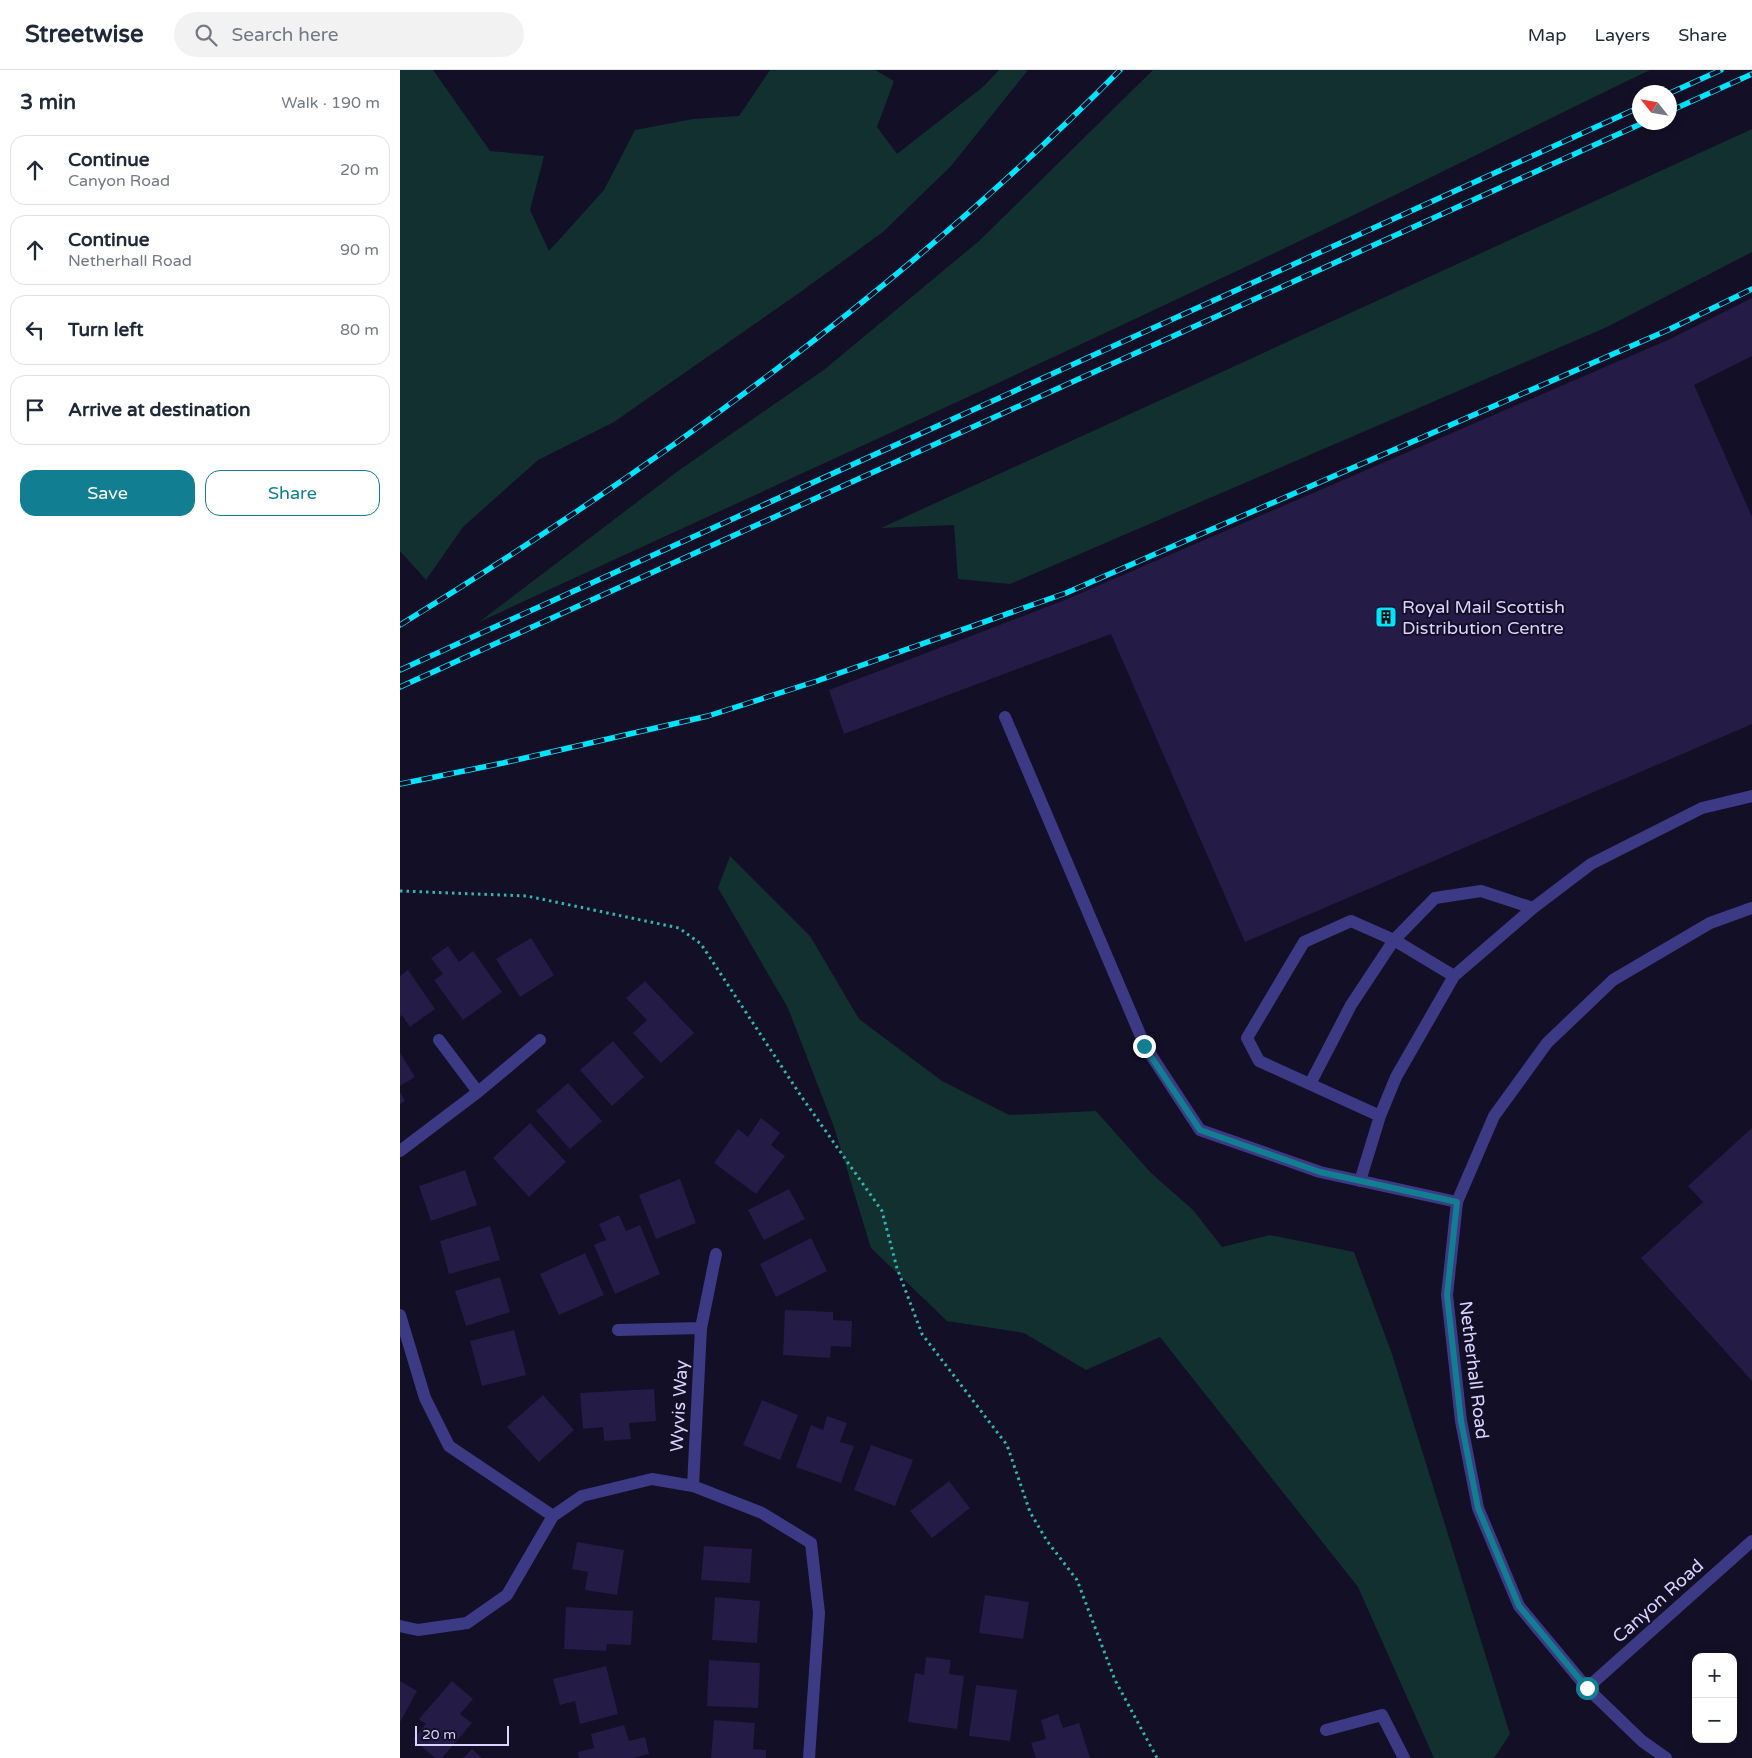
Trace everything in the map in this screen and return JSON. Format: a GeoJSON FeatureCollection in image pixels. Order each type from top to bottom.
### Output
{"type":"FeatureCollection","features":[{"type":"Feature","properties":{"kind":"street"},"geometry":{"type":"LineString","coordinates":[[1006,717],[1144,1046],[1200,1130],[1320,1172],[1457,1202]]}},
{"type":"Feature","properties":{"kind":"street"},"geometry":{"type":"LineString","coordinates":[[1360,1181],[1380,1116],[1396,1077],[1454,976],[1533,908],[1591,864],[1702,808],[1752,796]]}},
{"type":"Feature","properties":{"kind":"street"},"geometry":{"type":"LineString","coordinates":[[1310,1084],[1351,1006],[1394,940],[1435,898],[1481,891],[1533,908]]}},
{"type":"Feature","properties":{"kind":"street","name":"Netherhall Road"},"geometry":{"type":"LineString","coordinates":[[1587,1688],[1519,1606],[1478,1508],[1461,1421],[1447,1295],[1457,1202],[1494,1116],[1547,1043],[1613,980],[1710,923],[1752,908]]}},
{"type":"Feature","properties":{"kind":"street"},"geometry":{"type":"LineString","coordinates":[[1380,1116],[1259,1061],[1247,1038],[1304,942],[1351,920],[1394,940],[1454,976]]}},
{"type":"Feature","properties":{"kind":"street"},"geometry":{"type":"LineString","coordinates":[[438,1040],[478,1092]]}},
{"type":"Feature","properties":{"kind":"street"},"geometry":{"type":"LineString","coordinates":[[400,1151],[478,1092],[540,1040]]}},
{"type":"Feature","properties":{"kind":"street","name":"Wyvis Way"},"geometry":{"type":"LineString","coordinates":[[693,1486],[701,1328],[716,1254]]}},
{"type":"Feature","properties":{"kind":"street"},"geometry":{"type":"LineString","coordinates":[[400,1315],[425,1398],[449,1446],[553,1516]]}},
{"type":"Feature","properties":{"kind":"street"},"geometry":{"type":"LineString","coordinates":[[618,1330],[701,1328]]}},
{"type":"Feature","properties":{"kind":"street"},"geometry":{"type":"LineString","coordinates":[[400,1626],[418,1630],[467,1623],[507,1595],[553,1516],[582,1496],[652,1479],[693,1486],[762,1513],[811,1543],[819,1613],[809,1758]]}},
{"type":"Feature","properties":{"kind":"street","name":"Canyon Road"},"geometry":{"type":"LineString","coordinates":[[1587,1688],[1752,1541]]}},
{"type":"Feature","properties":{"kind":"street"},"geometry":{"type":"LineString","coordinates":[[1587,1688],[1642,1741],[1666,1758]]}},
{"type":"Feature","properties":{"kind":"street"},"geometry":{"type":"LineString","coordinates":[[1326,1730],[1382,1715],[1404,1758]]}},
{"type":"Feature","properties":{"kind":"path"},"geometry":{"type":"LineString","coordinates":[[400,892],[527,896],[679,928],[701,944],[801,1096],[882,1212],[897,1268],[922,1334],[1007,1445],[1030,1512],[1047,1541],[1077,1580],[1115,1680],[1156,1758]]}},
{"type":"Feature","properties":{"kind":"green space"},"geometry":{"type":"Polygon","coordinates":[[[400,70],[433,70],[490,151],[544,156],[530,210],[549,251],[604,190],[635,130],[693,119],[739,116],[770,70],[875,70],[894,81],[877,127],[897,154],[984,86],[999,70],[1028,70],[951,166],[883,232],[614,422],[538,460],[463,527],[426,580],[400,551],[400,70]]]}},
{"type":"Feature","properties":{"kind":"green space"},"geometry":{"type":"Polygon","coordinates":[[[1153,70],[1650,70],[1161,307],[479,622],[678,471],[825,369],[979,241],[1153,70]]]}},
{"type":"Feature","properties":{"kind":"green space"},"geometry":{"type":"Polygon","coordinates":[[[1752,129],[1752,252],[1607,327],[1010,584],[958,579],[954,525],[881,528],[1752,129]]]}},
{"type":"Feature","properties":{"kind":"green space"},"geometry":{"type":"Polygon","coordinates":[[[730,856],[810,936],[859,1019],[942,1081],[1009,1115],[1096,1111],[1151,1173],[1193,1210],[1222,1247],[1270,1235],[1354,1252],[1392,1354],[1510,1734],[1494,1758],[1434,1758],[1358,1587],[1160,1337],[1086,1370],[1024,1333],[947,1321],[871,1248],[834,1127],[788,1008],[718,888],[730,856]]]}},
{"type":"Feature","properties":{"kind":"building","name":"Royal Mail Scottish Distribution Centre"},"geometry":{"type":"Polygon","coordinates":[[[1752,298],[1752,356],[1694,385],[1752,517],[1752,724],[1245,942],[1111,634],[844,734],[829,690],[1065,600],[1670,339],[1752,298]]]}},
{"type":"Feature","properties":{"kind":"building"},"geometry":{"type":"Polygon","coordinates":[[[531,938],[554,975],[520,997],[496,959],[531,938]]]}},
{"type":"Feature","properties":{"kind":"building"},"geometry":{"type":"Polygon","coordinates":[[[448,946],[459,962],[473,951],[502,992],[463,1020],[434,980],[443,974],[431,958],[448,946]]]}},
{"type":"Feature","properties":{"kind":"building"},"geometry":{"type":"Polygon","coordinates":[[[408,970],[435,1009],[410,1027],[402,1015],[400,1017],[400,976],[408,970]]]}},
{"type":"Feature","properties":{"kind":"building"},"geometry":{"type":"Polygon","coordinates":[[[645,981],[694,1033],[661,1063],[633,1033],[647,1020],[626,998],[645,981]]]}},
{"type":"Feature","properties":{"kind":"building"},"geometry":{"type":"Polygon","coordinates":[[[613,1041],[644,1077],[612,1106],[580,1070],[613,1041]]]}},
{"type":"Feature","properties":{"kind":"building"},"geometry":{"type":"Polygon","coordinates":[[[400,1053],[415,1077],[400,1086],[400,1053]]]}},
{"type":"Feature","properties":{"kind":"building"},"geometry":{"type":"Polygon","coordinates":[[[568,1083],[602,1121],[570,1149],[536,1111],[568,1083]]]}},
{"type":"Feature","properties":{"kind":"building"},"geometry":{"type":"Polygon","coordinates":[[[400,1092],[405,1101],[400,1104],[400,1092]]]}},
{"type":"Feature","properties":{"kind":"building"},"geometry":{"type":"Polygon","coordinates":[[[761,1118],[780,1133],[771,1145],[785,1156],[756,1194],[714,1163],[738,1129],[748,1137],[761,1118]]]}},
{"type":"Feature","properties":{"kind":"building"},"geometry":{"type":"Polygon","coordinates":[[[530,1123],[566,1162],[529,1197],[493,1158],[530,1123]]]}},
{"type":"Feature","properties":{"kind":"building"},"geometry":{"type":"Polygon","coordinates":[[[1752,1128],[1752,1381],[1641,1258],[1703,1202],[1688,1186],[1752,1128]]]}},
{"type":"Feature","properties":{"kind":"building"},"geometry":{"type":"Polygon","coordinates":[[[465,1170],[477,1205],[431,1221],[419,1186],[465,1170]]]}},
{"type":"Feature","properties":{"kind":"building"},"geometry":{"type":"Polygon","coordinates":[[[680,1179],[696,1223],[656,1239],[639,1195],[680,1179]]]}},
{"type":"Feature","properties":{"kind":"building"},"geometry":{"type":"Polygon","coordinates":[[[789,1189],[805,1219],[764,1240],[748,1210],[789,1189]]]}},
{"type":"Feature","properties":{"kind":"building"},"geometry":{"type":"Polygon","coordinates":[[[619,1215],[626,1231],[640,1225],[660,1274],[615,1294],[594,1245],[606,1240],[599,1224],[619,1215]]]}},
{"type":"Feature","properties":{"kind":"building"},"geometry":{"type":"Polygon","coordinates":[[[490,1226],[500,1260],[449,1274],[440,1241],[490,1226]]]}},
{"type":"Feature","properties":{"kind":"building"},"geometry":{"type":"Polygon","coordinates":[[[811,1238],[827,1271],[776,1297],[760,1264],[811,1238]]]}},
{"type":"Feature","properties":{"kind":"building"},"geometry":{"type":"Polygon","coordinates":[[[585,1253],[604,1295],[559,1315],[540,1274],[585,1253]]]}},
{"type":"Feature","properties":{"kind":"building"},"geometry":{"type":"Polygon","coordinates":[[[500,1277],[510,1312],[466,1326],[455,1291],[500,1277]]]}},
{"type":"Feature","properties":{"kind":"building"},"geometry":{"type":"Polygon","coordinates":[[[785,1310],[833,1312],[833,1320],[852,1321],[851,1347],[831,1346],[830,1358],[783,1355],[785,1310]]]}},
{"type":"Feature","properties":{"kind":"building"},"geometry":{"type":"Polygon","coordinates":[[[514,1330],[526,1375],[482,1386],[470,1341],[514,1330]]]}},
{"type":"Feature","properties":{"kind":"building"},"geometry":{"type":"Polygon","coordinates":[[[654,1389],[656,1421],[629,1423],[631,1439],[604,1441],[603,1427],[583,1429],[580,1393],[654,1389]]]}},
{"type":"Feature","properties":{"kind":"building"},"geometry":{"type":"Polygon","coordinates":[[[543,1395],[574,1430],[539,1462],[507,1427],[543,1395]]]}},
{"type":"Feature","properties":{"kind":"building"},"geometry":{"type":"Polygon","coordinates":[[[762,1400],[798,1415],[780,1460],[743,1445],[762,1400]]]}},
{"type":"Feature","properties":{"kind":"building"},"geometry":{"type":"Polygon","coordinates":[[[827,1416],[847,1423],[840,1442],[854,1446],[841,1483],[796,1467],[811,1425],[823,1430],[827,1416]]]}},
{"type":"Feature","properties":{"kind":"building"},"geometry":{"type":"Polygon","coordinates":[[[871,1445],[913,1460],[895,1506],[854,1490],[871,1445]]]}},
{"type":"Feature","properties":{"kind":"building"},"geometry":{"type":"Polygon","coordinates":[[[949,1481],[970,1508],[932,1538],[910,1511],[949,1481]]]}},
{"type":"Feature","properties":{"kind":"building"},"geometry":{"type":"Polygon","coordinates":[[[577,1542],[624,1550],[617,1595],[585,1590],[588,1572],[572,1569],[577,1542]]]}},
{"type":"Feature","properties":{"kind":"building"},"geometry":{"type":"Polygon","coordinates":[[[704,1546],[752,1549],[750,1583],[701,1580],[704,1546]]]}},
{"type":"Feature","properties":{"kind":"building"},"geometry":{"type":"Polygon","coordinates":[[[985,1595],[1029,1602],[1023,1639],[979,1633],[985,1595]]]}},
{"type":"Feature","properties":{"kind":"building"},"geometry":{"type":"Polygon","coordinates":[[[715,1597],[760,1601],[757,1643],[712,1640],[715,1597]]]}},
{"type":"Feature","properties":{"kind":"building"},"geometry":{"type":"Polygon","coordinates":[[[566,1607],[633,1611],[631,1645],[607,1644],[606,1651],[564,1649],[566,1607]]]}},
{"type":"Feature","properties":{"kind":"building"},"geometry":{"type":"Polygon","coordinates":[[[926,1657],[951,1660],[949,1674],[964,1676],[957,1729],[908,1722],[915,1673],[924,1675],[926,1657]]]}},
{"type":"Feature","properties":{"kind":"building"},"geometry":{"type":"Polygon","coordinates":[[[709,1660],[760,1663],[758,1708],[707,1706],[709,1660]]]}},
{"type":"Feature","properties":{"kind":"building"},"geometry":{"type":"Polygon","coordinates":[[[606,1666],[618,1714],[580,1724],[575,1701],[560,1705],[553,1679],[606,1666]]]}},
{"type":"Feature","properties":{"kind":"building"},"geometry":{"type":"Polygon","coordinates":[[[400,1681],[417,1691],[400,1722],[400,1681]]]}},
{"type":"Feature","properties":{"kind":"building"},"geometry":{"type":"Polygon","coordinates":[[[452,1681],[473,1699],[460,1714],[472,1723],[442,1758],[435,1758],[413,1739],[426,1724],[419,1719],[452,1681]]]}},
{"type":"Feature","properties":{"kind":"building"},"geometry":{"type":"Polygon","coordinates":[[[976,1685],[1017,1690],[1010,1741],[969,1736],[976,1685]]]}},
{"type":"Feature","properties":{"kind":"building"},"geometry":{"type":"Polygon","coordinates":[[[1058,1714],[1063,1728],[1079,1723],[1090,1758],[1036,1758],[1031,1743],[1046,1739],[1041,1720],[1058,1714]]]}},
{"type":"Feature","properties":{"kind":"building"},"geometry":{"type":"Polygon","coordinates":[[[714,1720],[755,1723],[753,1749],[766,1750],[766,1758],[711,1758],[714,1720]]]}},
{"type":"Feature","properties":{"kind":"building"},"geometry":{"type":"Polygon","coordinates":[[[624,1725],[629,1741],[645,1737],[649,1754],[633,1758],[579,1758],[578,1752],[594,1748],[591,1734],[624,1725]]]}},
{"type":"Feature","properties":{"kind":"building"},"geometry":{"type":"Polygon","coordinates":[[[472,1749],[482,1758],[463,1758],[472,1749]]]}},
{"type":"Feature","properties":{"kind":"railway"},"geometry":{"type":"LineString","coordinates":[[400,625],[591,502],[777,369],[867,299],[954,225],[1038,149],[1120,70]]}},
{"type":"Feature","properties":{"kind":"railway"},"geometry":{"type":"LineString","coordinates":[[1677,90],[1721,70]]}},
{"type":"Feature","properties":{"kind":"railway"},"geometry":{"type":"LineString","coordinates":[[1677,108],[1752,74]]}},
{"type":"Feature","properties":{"kind":"railway"},"geometry":{"type":"LineString","coordinates":[[400,670],[1632,111]]}},
{"type":"Feature","properties":{"kind":"railway"},"geometry":{"type":"LineString","coordinates":[[400,687],[1632,128]]}},
{"type":"Feature","properties":{"kind":"railway"},"geometry":{"type":"LineString","coordinates":[[400,784],[503,763],[708,716],[817,681],[1066,593],[1668,330],[1752,289]]}},
{"type":"Feature","properties":{"kind":"place","name":"Royal Mail Scottish Distribution Centre"},"geometry":{"type":"Point","coordinates":[1386,617]}},
{"type":"Feature","properties":{"kind":"route"},"geometry":{"type":"LineString","coordinates":[[1144,1046],[1200,1130],[1320,1172],[1457,1202],[1447,1295],[1461,1421],[1478,1508],[1519,1606],[1587,1688]]}}]}
